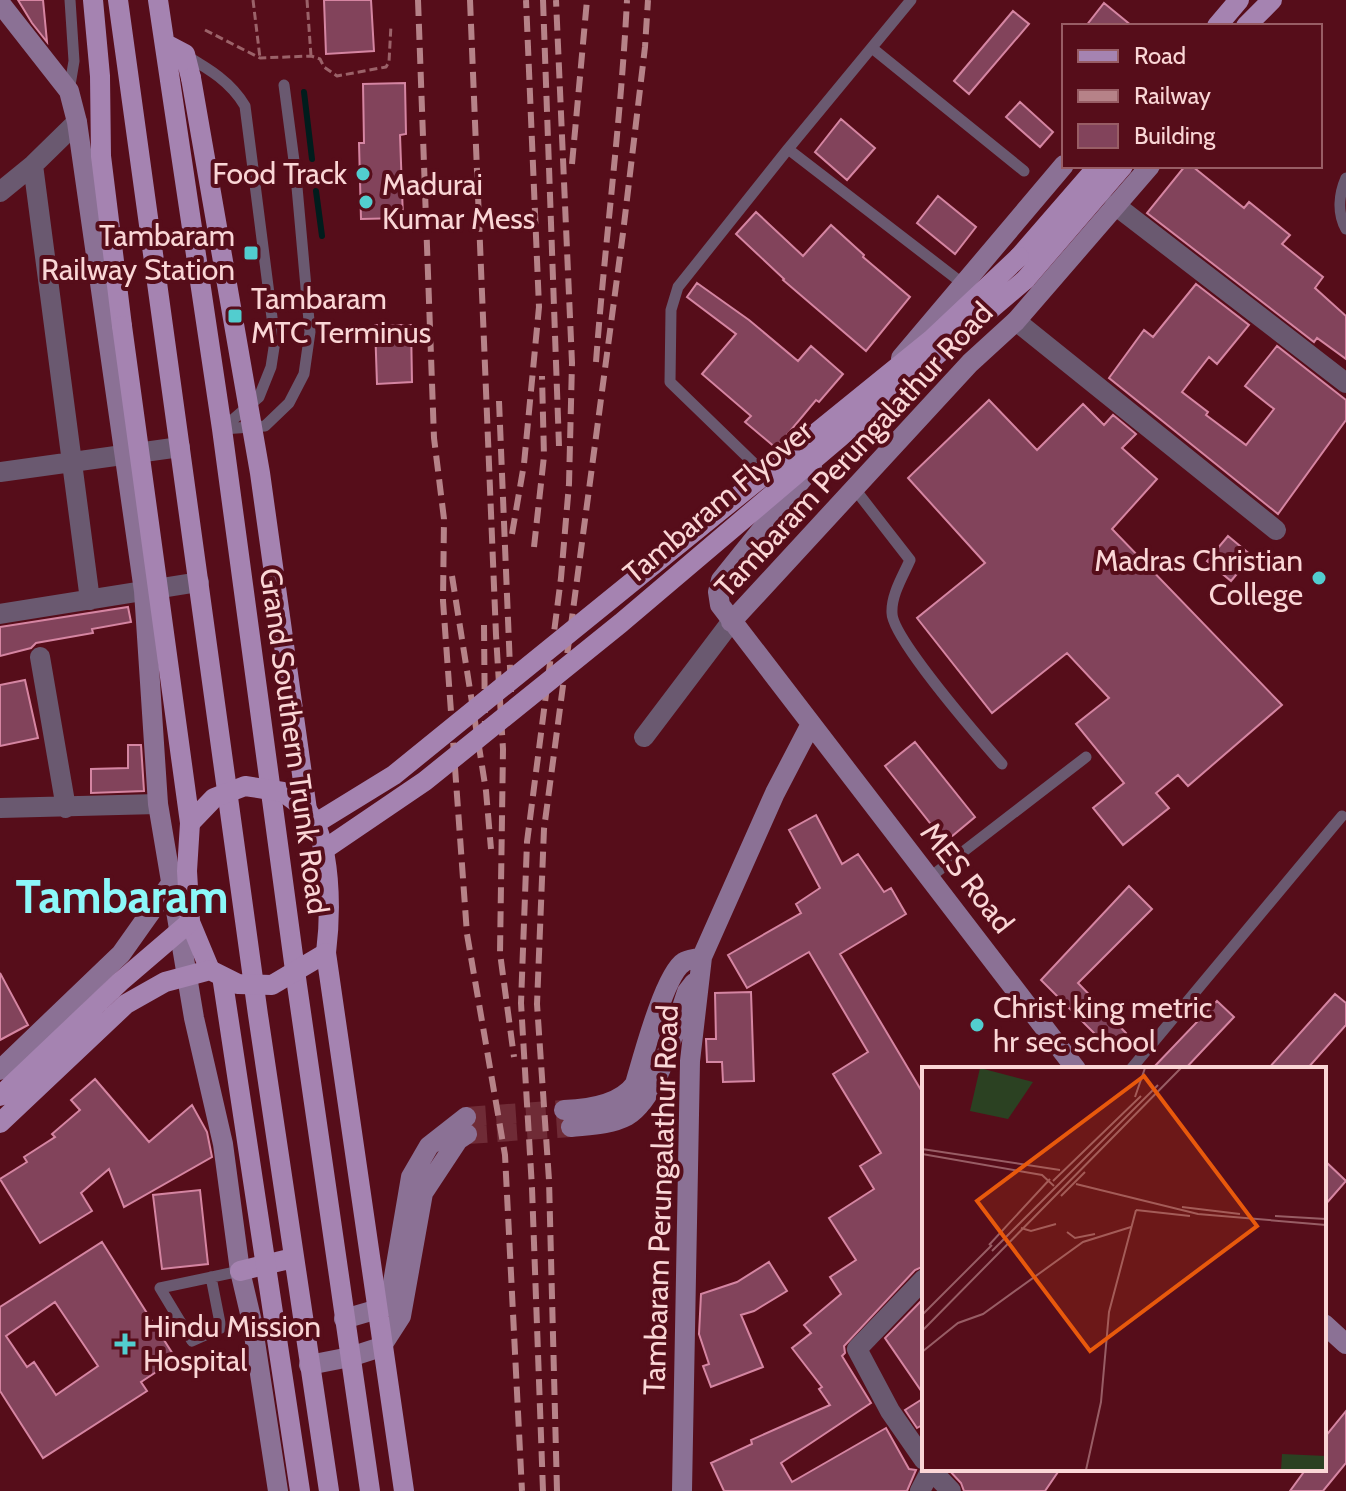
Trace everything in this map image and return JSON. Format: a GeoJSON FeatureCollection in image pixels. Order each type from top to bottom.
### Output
{"type":"FeatureCollection","features":[{"type":"Feature","properties":{"kind":"main road"},"geometry":{"type":"LineString","coordinates":[[93,0],[101,156],[190,823],[187,871],[190,922],[216,973],[300,1491]]}},
{"type":"Feature","properties":{"kind":"main road"},"geometry":{"type":"LineString","coordinates":[[118,0],[293,1258],[329,1491]]}},
{"type":"Feature","properties":{"kind":"main road","name":"Grand Southern Trunk Road"},"geometry":{"type":"LineString","coordinates":[[158,0],[222,429],[370,1491]]}},
{"type":"Feature","properties":{"kind":"main road"},"geometry":{"type":"LineString","coordinates":[[1219,24],[1239,0]]}},
{"type":"Feature","properties":{"kind":"main road"},"geometry":{"type":"LineString","coordinates":[[1248,24],[1272,0]]}},
{"type":"Feature","properties":{"kind":"main road"},"geometry":{"type":"LineString","coordinates":[[166,44],[185,54],[191,78],[260,473],[312,816],[329,885],[326,953],[404,1491]]}},
{"type":"Feature","properties":{"kind":"main road","name":"Tambaram Flyover"},"geometry":{"type":"LineString","coordinates":[[312,816],[394,775],[932,339],[1019,257],[1096,168]]}},
{"type":"Feature","properties":{"kind":"main road","name":"Tambaram Flyover"},"geometry":{"type":"LineString","coordinates":[[322,851],[425,781],[609,633],[949,346],[1025,280],[1121,168]]}},
{"type":"Feature","properties":{"kind":"main road"},"geometry":{"type":"LineString","coordinates":[[190,823],[214,798],[245,786],[283,792],[312,816]]}},
{"type":"Feature","properties":{"kind":"main road"},"geometry":{"type":"LineString","coordinates":[[0,1096],[120,982],[190,922]]}},
{"type":"Feature","properties":{"kind":"main road"},"geometry":{"type":"LineString","coordinates":[[0,1123],[126,1004],[165,982],[216,973],[238,984],[272,985],[326,953]]}},
{"type":"Feature","properties":{"kind":"main road"},"geometry":{"type":"LineString","coordinates":[[240,1271],[293,1258]]}},
{"type":"Feature","properties":{"kind":"street"},"geometry":{"type":"LineString","coordinates":[[0,3],[69,91],[77,122],[144,591],[158,804],[194,1018],[223,1144],[240,1271],[252,1322],[278,1491]]}},
{"type":"Feature","properties":{"kind":"street"},"geometry":{"type":"LineString","coordinates":[[0,192],[77,122]]}},
{"type":"Feature","properties":{"kind":"street"},"geometry":{"type":"LineString","coordinates":[[33,165],[90,600]]}},
{"type":"Feature","properties":{"kind":"street"},"geometry":{"type":"LineString","coordinates":[[644,737],[731,622],[720,605],[718,592],[721,580],[962,283],[1062,167]]}},
{"type":"Feature","properties":{"kind":"street","name":"Tambaram Perungalathur Road"},"geometry":{"type":"LineString","coordinates":[[682,1491],[690,1061],[701,967],[775,793],[811,724],[731,622],[970,363],[1016,321],[1148,168]]}},
{"type":"Feature","properties":{"kind":"street"},"geometry":{"type":"LineString","coordinates":[[1115,205],[1346,383]]}},
{"type":"Feature","properties":{"kind":"street"},"geometry":{"type":"LineString","coordinates":[[1016,321],[1276,530]]}},
{"type":"Feature","properties":{"kind":"street"},"geometry":{"type":"LineString","coordinates":[[0,472],[180,447]]}},
{"type":"Feature","properties":{"kind":"street"},"geometry":{"type":"LineString","coordinates":[[1,608],[90,600],[199,582]]}},
{"type":"Feature","properties":{"kind":"street"},"geometry":{"type":"LineString","coordinates":[[40,657],[66,808]]}},
{"type":"Feature","properties":{"kind":"street","name":"MES Road"},"geometry":{"type":"LineString","coordinates":[[811,724],[1074,1067]]}},
{"type":"Feature","properties":{"kind":"street"},"geometry":{"type":"LineString","coordinates":[[0,808],[158,804]]}},
{"type":"Feature","properties":{"kind":"street"},"geometry":{"type":"LineString","coordinates":[[0,1070],[121,954],[172,882]]}},
{"type":"Feature","properties":{"kind":"street"},"geometry":{"type":"LineString","coordinates":[[568,1119],[610,1123],[628,1115],[642,1103],[665,1057],[687,992],[701,967]]}},
{"type":"Feature","properties":{"kind":"street"},"geometry":{"type":"LineString","coordinates":[[309,1365],[381,1347],[401,1316],[423,1193],[467,1126],[429,1146],[411,1177],[390,1300],[385,1307],[344,1319]]}},
{"type":"Feature","properties":{"kind":"street"},"geometry":{"type":"LineString","coordinates":[[922,1281],[857,1349],[890,1411],[922,1457]]}},
{"type":"Feature","properties":{"kind":"street"},"geometry":{"type":"LineString","coordinates":[[1326,1326],[1346,1344]]}},
{"type":"Feature","properties":{"kind":"street"},"geometry":{"type":"LineString","coordinates":[[920,1491],[929,1471]]}},
{"type":"Feature","properties":{"kind":"street"},"geometry":{"type":"LineString","coordinates":[[932,1471],[951,1491]]}},
{"type":"Feature","properties":{"kind":"lane"},"geometry":{"type":"LineString","coordinates":[[69,91],[74,61],[70,0]]}},
{"type":"Feature","properties":{"kind":"lane"},"geometry":{"type":"LineString","coordinates":[[788,497],[670,382],[671,310],[678,287],[911,0]]}},
{"type":"Feature","properties":{"kind":"lane"},"geometry":{"type":"LineString","coordinates":[[872,48],[1024,171]]}},
{"type":"Feature","properties":{"kind":"lane"},"geometry":{"type":"LineString","coordinates":[[185,54],[236,90],[245,106],[275,341],[271,367],[259,397],[222,429]]}},
{"type":"Feature","properties":{"kind":"lane"},"geometry":{"type":"LineString","coordinates":[[222,429],[265,426],[289,403],[304,374],[310,332],[296,176],[284,85]]}},
{"type":"Feature","properties":{"kind":"lane"},"geometry":{"type":"LineString","coordinates":[[788,149],[962,283]]}},
{"type":"Feature","properties":{"kind":"lane"},"geometry":{"type":"LineString","coordinates":[[1346,178],[1340,194],[1342,224],[1346,229]]}},
{"type":"Feature","properties":{"kind":"lane"},"geometry":{"type":"LineString","coordinates":[[259,397],[265,426]]}},
{"type":"Feature","properties":{"kind":"lane"},"geometry":{"type":"LineString","coordinates":[[854,488],[910,560],[894,596],[894,626],[938,688],[1002,764]]}},
{"type":"Feature","properties":{"kind":"lane"},"geometry":{"type":"LineString","coordinates":[[929,878],[1086,757]]}},
{"type":"Feature","properties":{"kind":"lane"},"geometry":{"type":"LineString","coordinates":[[1133,1067],[1342,816]]}},
{"type":"Feature","properties":{"kind":"lane"},"geometry":{"type":"LineString","coordinates":[[211,1277],[221,1328],[192,1341],[160,1288],[211,1277],[240,1271]]}},
{"type":"Feature","properties":{"kind":"path"},"geometry":{"type":"LineString","coordinates":[[253,0],[260,58]]}},
{"type":"Feature","properties":{"kind":"path"},"geometry":{"type":"LineString","coordinates":[[307,0],[311,56]]}},
{"type":"Feature","properties":{"kind":"path"},"geometry":{"type":"LineString","coordinates":[[205,30],[260,58],[311,56],[320,59],[324,67],[337,76],[386,67],[391,25]]}},
{"type":"Feature","properties":{"kind":"building"},"geometry":{"type":"Polygon","coordinates":[[[18,0],[43,0],[47,42],[32,23],[18,0]]]}},
{"type":"Feature","properties":{"kind":"building"},"geometry":{"type":"Polygon","coordinates":[[[324,0],[371,0],[374,51],[326,54],[324,0]]]}},
{"type":"Feature","properties":{"kind":"building"},"geometry":{"type":"Polygon","coordinates":[[[1104,3],[1130,24],[1088,24],[1104,3]]]}},
{"type":"Feature","properties":{"kind":"building"},"geometry":{"type":"Polygon","coordinates":[[[1013,11],[1029,24],[969,94],[954,81],[1013,11]]]}},
{"type":"Feature","properties":{"kind":"building"},"geometry":{"type":"Polygon","coordinates":[[[405,83],[406,134],[400,135],[403,218],[361,219],[359,143],[364,143],[363,84],[405,83]]]}},
{"type":"Feature","properties":{"kind":"building"},"geometry":{"type":"Polygon","coordinates":[[[1020,102],[1053,132],[1040,147],[1006,117],[1020,102]]]}},
{"type":"Feature","properties":{"kind":"building"},"geometry":{"type":"Polygon","coordinates":[[[841,119],[875,148],[847,180],[815,152],[841,119]]]}},
{"type":"Feature","properties":{"kind":"building"},"geometry":{"type":"Polygon","coordinates":[[[1183,168],[1194,168],[1244,208],[1249,202],[1290,235],[1282,244],[1323,277],[1315,288],[1346,316],[1346,359],[1317,338],[1314,342],[1147,213],[1183,168]]]}},
{"type":"Feature","properties":{"kind":"building"},"geometry":{"type":"Polygon","coordinates":[[[938,196],[976,227],[955,254],[917,223],[938,196]]]}},
{"type":"Feature","properties":{"kind":"building"},"geometry":{"type":"Polygon","coordinates":[[[756,212],[803,256],[831,225],[910,297],[866,351],[783,280],[736,234],[756,212]]]}},
{"type":"Feature","properties":{"kind":"building"},"geometry":{"type":"Polygon","coordinates":[[[697,283],[749,320],[798,361],[811,346],[843,374],[819,402],[816,400],[776,448],[745,422],[751,416],[702,374],[736,334],[687,297],[697,283]]]}},
{"type":"Feature","properties":{"kind":"building"},"geometry":{"type":"Polygon","coordinates":[[[1196,284],[1249,325],[1217,364],[1209,357],[1182,392],[1208,412],[1206,415],[1246,445],[1274,409],[1245,386],[1277,346],[1346,400],[1346,420],[1278,514],[1109,378],[1144,330],[1153,337],[1196,284]]]}},
{"type":"Feature","properties":{"kind":"building"},"geometry":{"type":"Polygon","coordinates":[[[375,325],[411,325],[412,382],[377,384],[375,325]]]}},
{"type":"Feature","properties":{"kind":"building"},"geometry":{"type":"Polygon","coordinates":[[[989,400],[1037,450],[1083,404],[1104,425],[1113,415],[1136,434],[1122,448],[1157,479],[1112,529],[1282,705],[1188,786],[1178,775],[1156,793],[1169,808],[1123,845],[1093,808],[1124,783],[1076,724],[1109,698],[1067,653],[992,713],[917,618],[985,563],[908,478],[989,400]]]}},
{"type":"Feature","properties":{"kind":"building"},"geometry":{"type":"Polygon","coordinates":[[[1228,536],[1252,556],[1231,581],[1207,561],[1228,536]]]}},
{"type":"Feature","properties":{"kind":"building"},"geometry":{"type":"Polygon","coordinates":[[[128,607],[131,622],[92,629],[93,633],[36,643],[31,648],[0,656],[0,627],[128,607]]]}},
{"type":"Feature","properties":{"kind":"building"},"geometry":{"type":"Polygon","coordinates":[[[25,680],[38,738],[0,746],[0,685],[25,680]]]}},
{"type":"Feature","properties":{"kind":"building"},"geometry":{"type":"Polygon","coordinates":[[[915,742],[975,817],[945,842],[885,766],[915,742]]]}},
{"type":"Feature","properties":{"kind":"building"},"geometry":{"type":"Polygon","coordinates":[[[128,745],[141,745],[144,791],[91,793],[91,769],[128,768],[128,745]]]}},
{"type":"Feature","properties":{"kind":"building"},"geometry":{"type":"Polygon","coordinates":[[[816,815],[842,864],[858,854],[884,892],[891,888],[906,914],[840,954],[922,1092],[922,1267],[915,1270],[844,1346],[842,1356],[871,1403],[781,1463],[792,1482],[886,1428],[909,1469],[916,1470],[907,1491],[724,1491],[711,1463],[752,1444],[751,1440],[830,1405],[819,1389],[822,1387],[792,1348],[811,1333],[804,1325],[841,1294],[830,1277],[856,1260],[829,1218],[874,1189],[860,1166],[881,1153],[833,1074],[868,1052],[809,952],[747,988],[728,955],[801,913],[796,904],[820,888],[789,830],[816,815]]]}},
{"type":"Feature","properties":{"kind":"building"},"geometry":{"type":"Polygon","coordinates":[[[1129,886],[1152,909],[1078,983],[1126,1033],[1110,1049],[1041,980],[1129,886]]]}},
{"type":"Feature","properties":{"kind":"building"},"geometry":{"type":"Polygon","coordinates":[[[0,973],[28,1025],[0,1040],[0,973]]]}},
{"type":"Feature","properties":{"kind":"building"},"geometry":{"type":"Polygon","coordinates":[[[751,992],[754,1081],[723,1082],[722,1062],[707,1062],[706,1039],[716,1039],[715,993],[751,992]]]}},
{"type":"Feature","properties":{"kind":"building"},"geometry":{"type":"Polygon","coordinates":[[[1335,994],[1346,1003],[1346,1025],[1309,1067],[1270,1067],[1335,994]]]}},
{"type":"Feature","properties":{"kind":"building"},"geometry":{"type":"Polygon","coordinates":[[[1217,1001],[1234,1017],[1187,1067],[1154,1067],[1217,1001]]]}},
{"type":"Feature","properties":{"kind":"building"},"geometry":{"type":"Polygon","coordinates":[[[95,1079],[149,1142],[192,1105],[207,1132],[212,1157],[124,1207],[109,1169],[81,1193],[92,1211],[40,1243],[0,1179],[27,1162],[24,1157],[55,1137],[52,1134],[80,1110],[71,1100],[95,1079]]]}},
{"type":"Feature","properties":{"kind":"building"},"geometry":{"type":"Polygon","coordinates":[[[1326,1162],[1346,1181],[1326,1204],[1326,1162]]]}},
{"type":"Feature","properties":{"kind":"building"},"geometry":{"type":"Polygon","coordinates":[[[200,1190],[208,1264],[162,1269],[153,1195],[200,1190]]]}},
{"type":"Feature","properties":{"kind":"building","name":"Hindu Mission Hospital"},"geometry":{"type":"Polygon","coordinates":[[[102,1242],[176,1359],[141,1382],[147,1391],[43,1458],[0,1391],[0,1307],[102,1242]],[[55,1302],[6,1336],[27,1367],[34,1362],[56,1395],[98,1366],[55,1302]]]}},
{"type":"Feature","properties":{"kind":"building"},"geometry":{"type":"Polygon","coordinates":[[[769,1262],[787,1291],[754,1311],[741,1315],[763,1367],[711,1387],[703,1366],[709,1364],[699,1334],[701,1294],[737,1282],[769,1262]]]}},
{"type":"Feature","properties":{"kind":"building"},"geometry":{"type":"Polygon","coordinates":[[[922,1300],[922,1392],[885,1338],[922,1300]]]}},
{"type":"Feature","properties":{"kind":"building"},"geometry":{"type":"Polygon","coordinates":[[[922,1399],[922,1425],[917,1428],[905,1410],[922,1399]]]}},
{"type":"Feature","properties":{"kind":"building"},"geometry":{"type":"Polygon","coordinates":[[[1346,1411],[1346,1463],[1323,1491],[1290,1491],[1305,1471],[1326,1471],[1326,1436],[1346,1411]]]}},
{"type":"Feature","properties":{"kind":"building"},"geometry":{"type":"Polygon","coordinates":[[[950,1471],[1059,1471],[1045,1491],[964,1491],[950,1471]]]}},
{"type":"Feature","properties":{"kind":"waterway"},"geometry":{"type":"LineString","coordinates":[[304,92],[312,159]]}},
{"type":"Feature","properties":{"kind":"waterway"},"geometry":{"type":"LineString","coordinates":[[316,191],[322,236]]}},
{"type":"Feature","properties":{"kind":"tunnel"},"geometry":{"type":"LineString","coordinates":[[466,1117],[564,1110]]}},
{"type":"Feature","properties":{"kind":"tunnel"},"geometry":{"type":"LineString","coordinates":[[467,1134],[571,1127]]}},
{"type":"Feature","properties":{"kind":"railway"},"geometry":{"type":"LineString","coordinates":[[418,0],[434,438],[444,519],[443,601],[467,934],[505,1155],[522,1491]]}},
{"type":"Feature","properties":{"kind":"railway"},"geometry":{"type":"LineString","coordinates":[[470,0],[503,749],[500,953],[514,1057]]}},
{"type":"Feature","properties":{"kind":"railway"},"geometry":{"type":"LineString","coordinates":[[512,534],[524,464],[539,307],[526,0]]}},
{"type":"Feature","properties":{"kind":"railway"},"geometry":{"type":"LineString","coordinates":[[543,0],[559,446]]}},
{"type":"Feature","properties":{"kind":"railway"},"geometry":{"type":"LineString","coordinates":[[543,1491],[532,1188],[521,1003],[527,842],[561,578],[569,484],[572,363],[556,0]]}},
{"type":"Feature","properties":{"kind":"railway"},"geometry":{"type":"LineString","coordinates":[[572,164],[587,0]]}},
{"type":"Feature","properties":{"kind":"railway"},"geometry":{"type":"LineString","coordinates":[[596,362],[627,0]]}},
{"type":"Feature","properties":{"kind":"railway"},"geometry":{"type":"LineString","coordinates":[[557,1491],[549,1180],[537,1004],[544,829],[623,233],[648,0]]}},
{"type":"Feature","properties":{"kind":"railway"},"geometry":{"type":"LineString","coordinates":[[534,547],[544,456],[542,376]]}},
{"type":"Feature","properties":{"kind":"railway"},"geometry":{"type":"LineString","coordinates":[[499,401],[511,692]]}},
{"type":"Feature","properties":{"kind":"railway"},"geometry":{"type":"LineString","coordinates":[[452,576],[486,791],[491,849]]}},
{"type":"Feature","properties":{"kind":"railway"},"geometry":{"type":"LineString","coordinates":[[484,625],[485,733]]}},
{"type":"Feature","properties":{"kind":"place","name":"Food Track"},"geometry":{"type":"Point","coordinates":[363,174]}},
{"type":"Feature","properties":{"kind":"place","name":"Madurai Kumar Mess"},"geometry":{"type":"Point","coordinates":[366,202]}},
{"type":"Feature","properties":{"kind":"place","name":"Tambaram Railway Station"},"geometry":{"type":"Point","coordinates":[251,253]}},
{"type":"Feature","properties":{"kind":"place","name":"Tambaram MTC Terminus"},"geometry":{"type":"Point","coordinates":[235,316]}},
{"type":"Feature","properties":{"kind":"place","name":"Madras Christian College"},"geometry":{"type":"Point","coordinates":[1319,578]}},
{"type":"Feature","properties":{"kind":"place","name":"Christ king metric hr sec school"},"geometry":{"type":"Point","coordinates":[977,1025]}},
{"type":"Feature","properties":{"kind":"place","name":"Hindu Mission Hospital"},"geometry":{"type":"Point","coordinates":[125,1344]}},
{"type":"Feature","properties":{"kind":"district","name":"Tambaram"},"geometry":{"type":"Point","coordinates":[122,897]}}]}
